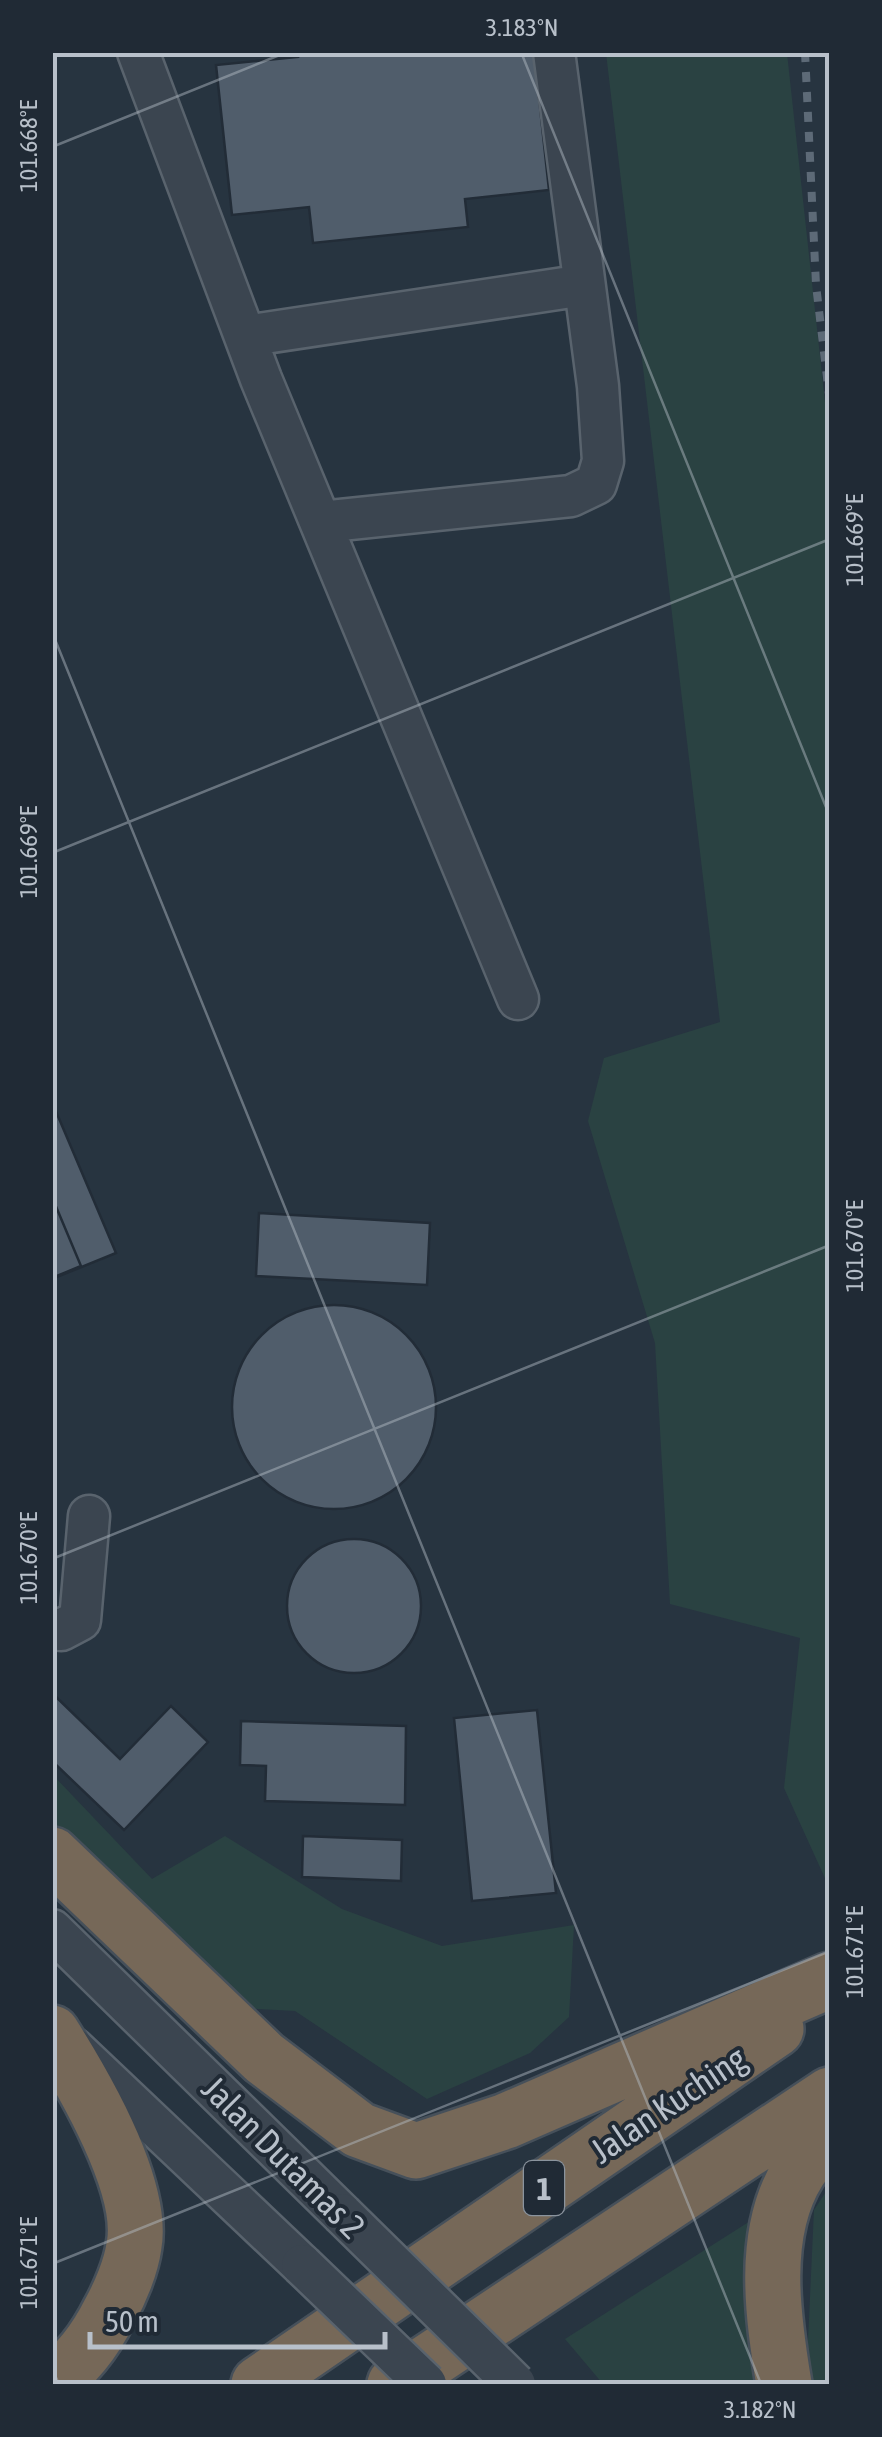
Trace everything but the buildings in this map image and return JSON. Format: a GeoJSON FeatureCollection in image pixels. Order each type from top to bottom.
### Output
{"type":"FeatureCollection","features":[{"type":"Feature","properties":{"kind":"highway"},"geometry":{"type":"LineString","coordinates":[[52,1854],[264,2058],[360,2130],[416,2151],[506,2121],[830,1980]]}},
{"type":"Feature","properties":{"kind":"highway","name":"Jalan Kuching"},"geometry":{"type":"LineString","coordinates":[[259,2384],[830,1992]]}},
{"type":"Feature","properties":{"kind":"highway"},"geometry":{"type":"LineString","coordinates":[[52,2031],[90,2093],[116,2156],[135,2244],[115,2303],[96,2339],[52,2382]]}},
{"type":"Feature","properties":{"kind":"highway","name":"1"},"geometry":{"type":"LineString","coordinates":[[395,2384],[830,2096]]}},
{"type":"Feature","properties":{"kind":"highway"},"geometry":{"type":"LineString","coordinates":[[784,2384],[773,2310],[778,2232],[784,2202],[799,2171],[830,2136]]}},
{"type":"Feature","properties":{"kind":"street"},"geometry":{"type":"LineString","coordinates":[[138,52],[245,336],[518,999]]}},
{"type":"Feature","properties":{"kind":"street"},"geometry":{"type":"LineString","coordinates":[[321,522],[571,496],[596,484],[604,461],[554,52]]}},
{"type":"Feature","properties":{"kind":"street"},"geometry":{"type":"LineString","coordinates":[[245,336],[584,285]]}},
{"type":"Feature","properties":{"kind":"street"},"geometry":{"type":"LineString","coordinates":[[52,1630],[61,1630],[80,1620],[90,1516]]}},
{"type":"Feature","properties":{"kind":"street","name":"Jalan Dutamas 2"},"geometry":{"type":"LineString","coordinates":[[52,1930],[515,2384]]}},
{"type":"Feature","properties":{"kind":"street","name":"Jalan Dutamas 2"},"geometry":{"type":"LineString","coordinates":[[52,2031],[426,2384]]}},
{"type":"Feature","properties":{"kind":"green space"},"geometry":{"type":"Polygon","coordinates":[[[606,53],[787,53],[830,448],[829,1887],[784,1788],[800,1638],[670,1604],[655,1343],[588,1121],[604,1058],[720,1022],[606,53]]]}},
{"type":"Feature","properties":{"kind":"green space"},"geometry":{"type":"Polygon","coordinates":[[[52,1774],[152,1879],[225,1836],[342,1909],[442,1946],[574,1925],[569,2017],[530,2053],[427,2099],[295,2011],[243,2008],[173,1956],[53,1828],[52,1774]]]}},
{"type":"Feature","properties":{"kind":"green space"},"geometry":{"type":"Polygon","coordinates":[[[829,2187],[829,2384],[806,2384],[814,2210],[829,2187]]]}},
{"type":"Feature","properties":{"kind":"green space"},"geometry":{"type":"Polygon","coordinates":[[[758,2216],[767,2384],[603,2384],[565,2339],[758,2216]]]}},
{"type":"Feature","properties":{"kind":"railway"},"geometry":{"type":"LineString","coordinates":[[805,52],[816,285],[830,403]]}}]}
